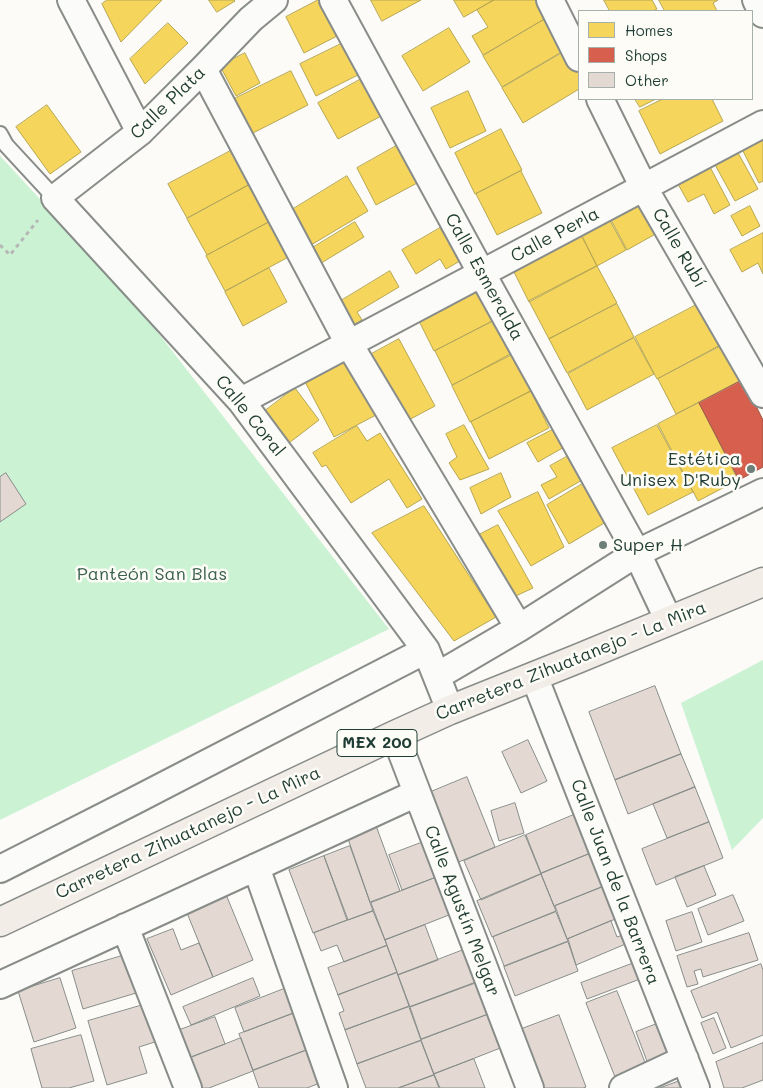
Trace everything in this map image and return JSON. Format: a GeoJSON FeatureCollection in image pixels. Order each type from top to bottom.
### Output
{"type":"FeatureCollection","features":[{"type":"Feature","properties":{"kind":"highway","name":"Carretera Zihuatanejo - La Mira"},"geometry":{"type":"LineString","coordinates":[[0,922],[450,710],[763,582]]}},
{"type":"Feature","properties":{"kind":"street"},"geometry":{"type":"LineString","coordinates":[[70,0],[140,132]]}},
{"type":"Feature","properties":{"kind":"street","name":"Calle Plata"},"geometry":{"type":"LineString","coordinates":[[56,198],[140,132],[251,19],[274,0]]}},
{"type":"Feature","properties":{"kind":"street","name":"Calle Esmeralda"},"geometry":{"type":"LineString","coordinates":[[333,0],[637,553],[669,621]]}},
{"type":"Feature","properties":{"kind":"street"},"geometry":{"type":"LineString","coordinates":[[550,0],[578,56]]}},
{"type":"Feature","properties":{"kind":"street"},"geometry":{"type":"LineString","coordinates":[[756,0],[763,14]]}},
{"type":"Feature","properties":{"kind":"street"},"geometry":{"type":"LineString","coordinates":[[203,69],[349,344],[518,628]]}},
{"type":"Feature","properties":{"kind":"street","name":"Calle Rubí"},"geometry":{"type":"LineString","coordinates":[[600,100],[644,188],[763,394]]}},
{"type":"Feature","properties":{"kind":"street","name":"Calle Perla"},"geometry":{"type":"LineString","coordinates":[[241,401],[763,124]]}},
{"type":"Feature","properties":{"kind":"street","name":"Calle Coral"},"geometry":{"type":"LineString","coordinates":[[56,198],[241,401],[426,650],[450,710]]}},
{"type":"Feature","properties":{"kind":"street"},"geometry":{"type":"LineString","coordinates":[[437,676],[518,628],[637,553],[763,492]]}},
{"type":"Feature","properties":{"kind":"street"},"geometry":{"type":"LineString","coordinates":[[0,869],[426,650]]}},
{"type":"Feature","properties":{"kind":"street","name":"Calle Juan de la Barrera"},"geometry":{"type":"LineString","coordinates":[[534,676],[696,1088]]}},
{"type":"Feature","properties":{"kind":"street","name":"Calle Agustín Melgar"},"geometry":{"type":"LineString","coordinates":[[395,735],[530,1088]]}},
{"type":"Feature","properties":{"kind":"street"},"geometry":{"type":"LineString","coordinates":[[0,985],[417,793]]}},
{"type":"Feature","properties":{"kind":"street"},"geometry":{"type":"LineString","coordinates":[[256,867],[334,1088]]}},
{"type":"Feature","properties":{"kind":"street"},"geometry":{"type":"LineString","coordinates":[[125,928],[188,1088]]}},
{"type":"Feature","properties":{"kind":"street"},"geometry":{"type":"LineString","coordinates":[[623,1088],[685,1059]]}},
{"type":"Feature","properties":{"kind":"lane"},"geometry":{"type":"LineString","coordinates":[[0,134],[6,145],[56,198]]}},
{"type":"Feature","properties":{"kind":"path"},"geometry":{"type":"LineString","coordinates":[[0,245],[10,255],[56,198]]}},
{"type":"Feature","properties":{"kind":"green space","name":"Panteón San Blas"},"geometry":{"type":"Polygon","coordinates":[[[0,155],[50,210],[70,220],[389,629],[0,820],[0,155]]]}},
{"type":"Feature","properties":{"kind":"green space"},"geometry":{"type":"Polygon","coordinates":[[[763,660],[763,818],[732,850],[681,703],[763,660]]]}},
{"type":"Feature","properties":{"kind":"building: Homes"},"geometry":{"type":"Polygon","coordinates":[[[107,0],[162,0],[121,42],[102,4],[107,0]]]}},
{"type":"Feature","properties":{"kind":"building: Homes"},"geometry":{"type":"Polygon","coordinates":[[[209,0],[234,0],[235,1],[217,12],[209,0]]]}},
{"type":"Feature","properties":{"kind":"building: Homes"},"geometry":{"type":"Polygon","coordinates":[[[318,0],[322,0],[339,35],[304,53],[286,17],[318,0]]]}},
{"type":"Feature","properties":{"kind":"building: Homes"},"geometry":{"type":"Polygon","coordinates":[[[371,0],[421,0],[382,21],[371,0]]]}},
{"type":"Feature","properties":{"kind":"building: Homes"},"geometry":{"type":"Polygon","coordinates":[[[454,0],[494,0],[464,17],[454,0]]]}},
{"type":"Feature","properties":{"kind":"building: Homes"},"geometry":{"type":"Polygon","coordinates":[[[494,0],[544,0],[553,14],[483,55],[472,36],[488,27],[477,10],[494,0]]]}},
{"type":"Feature","properties":{"kind":"building: Homes"},"geometry":{"type":"Polygon","coordinates":[[[604,0],[652,0],[657,9],[655,10],[609,10],[604,0]]]}},
{"type":"Feature","properties":{"kind":"building: Homes"},"geometry":{"type":"Polygon","coordinates":[[[659,0],[718,0],[713,3],[716,10],[664,10],[659,0]]]}},
{"type":"Feature","properties":{"kind":"building: Homes"},"geometry":{"type":"Polygon","coordinates":[[[552,15],[570,47],[502,87],[483,56],[552,15]]]}},
{"type":"Feature","properties":{"kind":"building: Homes"},"geometry":{"type":"Polygon","coordinates":[[[168,23],[188,43],[145,84],[130,59],[168,23]]]}},
{"type":"Feature","properties":{"kind":"building: Homes"},"geometry":{"type":"Polygon","coordinates":[[[449,28],[470,62],[423,91],[402,56],[449,28]]]}},
{"type":"Feature","properties":{"kind":"building: Homes"},"geometry":{"type":"Polygon","coordinates":[[[345,42],[360,74],[316,96],[300,64],[345,42]]]}},
{"type":"Feature","properties":{"kind":"building: Homes"},"geometry":{"type":"Polygon","coordinates":[[[569,49],[578,63],[578,90],[523,123],[502,88],[569,49]]]}},
{"type":"Feature","properties":{"kind":"building: Homes"},"geometry":{"type":"Polygon","coordinates":[[[245,53],[260,83],[236,96],[220,66],[245,53]]]}},
{"type":"Feature","properties":{"kind":"building: Homes"},"geometry":{"type":"Polygon","coordinates":[[[291,71],[308,105],[249,135],[232,100],[291,71]]]}},
{"type":"Feature","properties":{"kind":"building: Homes"},"geometry":{"type":"Polygon","coordinates":[[[363,78],[383,115],[338,139],[318,103],[363,78]]]}},
{"type":"Feature","properties":{"kind":"building: Homes"},"geometry":{"type":"Polygon","coordinates":[[[468,91],[486,131],[450,148],[431,108],[468,91]]]}},
{"type":"Feature","properties":{"kind":"building: Homes"},"geometry":{"type":"Polygon","coordinates":[[[636,100],[654,100],[640,107],[636,100]]]}},
{"type":"Feature","properties":{"kind":"building: Homes"},"geometry":{"type":"Polygon","coordinates":[[[661,100],[712,100],[723,121],[660,154],[639,111],[661,100]]]}},
{"type":"Feature","properties":{"kind":"building: Homes"},"geometry":{"type":"Polygon","coordinates":[[[47,105],[81,152],[50,174],[16,127],[47,105]]]}},
{"type":"Feature","properties":{"kind":"building: Homes"},"geometry":{"type":"Polygon","coordinates":[[[501,129],[522,170],[475,194],[455,153],[501,129]]]}},
{"type":"Feature","properties":{"kind":"building: Homes"},"geometry":{"type":"Polygon","coordinates":[[[763,135],[763,181],[759,183],[741,147],[763,135]]]}},
{"type":"Feature","properties":{"kind":"building: Homes"},"geometry":{"type":"Polygon","coordinates":[[[398,145],[419,182],[376,205],[357,168],[398,145]]]}},
{"type":"Feature","properties":{"kind":"building: Homes"},"geometry":{"type":"Polygon","coordinates":[[[238,147],[256,181],[187,218],[168,184],[238,147]]]}},
{"type":"Feature","properties":{"kind":"building: Homes"},"geometry":{"type":"Polygon","coordinates":[[[737,151],[758,189],[735,201],[714,163],[737,151]]]}},
{"type":"Feature","properties":{"kind":"building: Homes"},"geometry":{"type":"Polygon","coordinates":[[[710,167],[730,205],[714,214],[704,194],[688,202],[678,184],[710,167]]]}},
{"type":"Feature","properties":{"kind":"building: Homes"},"geometry":{"type":"Polygon","coordinates":[[[521,171],[542,213],[497,235],[476,194],[521,171]]]}},
{"type":"Feature","properties":{"kind":"building: Homes"},"geometry":{"type":"Polygon","coordinates":[[[347,176],[368,211],[311,245],[290,211],[347,176]]]}},
{"type":"Feature","properties":{"kind":"building: Homes"},"geometry":{"type":"Polygon","coordinates":[[[256,181],[276,218],[207,255],[187,219],[256,181]]]}},
{"type":"Feature","properties":{"kind":"building: Homes"},"geometry":{"type":"Polygon","coordinates":[[[642,200],[659,232],[627,250],[610,218],[642,200]]]}},
{"type":"Feature","properties":{"kind":"building: Homes"},"geometry":{"type":"Polygon","coordinates":[[[750,206],[760,226],[742,236],[731,216],[750,206]]]}},
{"type":"Feature","properties":{"kind":"building: Homes"},"geometry":{"type":"Polygon","coordinates":[[[277,218],[296,253],[225,291],[206,256],[277,218]]]}},
{"type":"Feature","properties":{"kind":"building: Homes"},"geometry":{"type":"Polygon","coordinates":[[[609,219],[626,250],[597,266],[581,234],[609,219]]]}},
{"type":"Feature","properties":{"kind":"building: Homes"},"geometry":{"type":"Polygon","coordinates":[[[355,222],[364,237],[318,265],[309,250],[355,222]]]}},
{"type":"Feature","properties":{"kind":"building: Homes"},"geometry":{"type":"Polygon","coordinates":[[[440,228],[460,261],[446,269],[440,259],[416,274],[402,250],[440,228]]]}},
{"type":"Feature","properties":{"kind":"building: Homes"},"geometry":{"type":"Polygon","coordinates":[[[763,233],[763,274],[758,263],[742,272],[730,250],[763,233]]]}},
{"type":"Feature","properties":{"kind":"building: Homes"},"geometry":{"type":"Polygon","coordinates":[[[581,235],[597,266],[529,302],[513,270],[581,235]]]}},
{"type":"Feature","properties":{"kind":"building: Homes"},"geometry":{"type":"Polygon","coordinates":[[[597,266],[617,303],[549,339],[529,301],[597,266]]]}},
{"type":"Feature","properties":{"kind":"building: Homes"},"geometry":{"type":"Polygon","coordinates":[[[269,268],[287,302],[243,326],[225,292],[269,268]]]}},
{"type":"Feature","properties":{"kind":"building: Homes"},"geometry":{"type":"Polygon","coordinates":[[[390,271],[399,287],[357,312],[362,320],[353,325],[339,302],[390,271]]]}},
{"type":"Feature","properties":{"kind":"building: Homes"},"geometry":{"type":"Polygon","coordinates":[[[478,290],[494,320],[434,351],[419,321],[478,290]]]}},
{"type":"Feature","properties":{"kind":"building: Homes"},"geometry":{"type":"Polygon","coordinates":[[[702,302],[724,343],[657,379],[635,337],[702,302]]]}},
{"type":"Feature","properties":{"kind":"building: Homes"},"geometry":{"type":"Polygon","coordinates":[[[617,304],[634,337],[567,373],[549,339],[617,304]]]}},
{"type":"Feature","properties":{"kind":"building: Homes"},"geometry":{"type":"Polygon","coordinates":[[[494,321],[511,355],[452,385],[435,351],[494,321]]]}},
{"type":"Feature","properties":{"kind":"building: Homes"},"geometry":{"type":"Polygon","coordinates":[[[634,338],[654,374],[587,410],[568,374],[634,338]]]}},
{"type":"Feature","properties":{"kind":"building: Homes"},"geometry":{"type":"Polygon","coordinates":[[[399,339],[435,406],[401,424],[366,357],[399,339]]]}},
{"type":"Feature","properties":{"kind":"building: Homes"},"geometry":{"type":"Polygon","coordinates":[[[725,344],[743,379],[676,414],[658,379],[725,344]]]}},
{"type":"Feature","properties":{"kind":"building: Homes"},"geometry":{"type":"Polygon","coordinates":[[[511,354],[531,391],[470,422],[452,386],[511,354]]]}},
{"type":"Feature","properties":{"kind":"building: Homes"},"geometry":{"type":"Polygon","coordinates":[[[345,355],[376,415],[334,437],[303,378],[345,355]]]}},
{"type":"Feature","properties":{"kind":"building: Homes"},"geometry":{"type":"Polygon","coordinates":[[[295,388],[319,420],[285,446],[261,414],[295,388]]]}},
{"type":"Feature","properties":{"kind":"building: Homes"},"geometry":{"type":"Polygon","coordinates":[[[531,391],[549,428],[489,459],[471,422],[531,391]]]}},
{"type":"Feature","properties":{"kind":"building: Homes"},"geometry":{"type":"Polygon","coordinates":[[[699,403],[738,480],[698,501],[658,424],[699,403]]]}},
{"type":"Feature","properties":{"kind":"building: Homes"},"geometry":{"type":"Polygon","coordinates":[[[464,425],[489,469],[460,480],[449,463],[457,457],[446,434],[464,425]]]}},
{"type":"Feature","properties":{"kind":"building: Homes"},"geometry":{"type":"Polygon","coordinates":[[[657,425],[693,492],[648,515],[612,448],[657,425]]]}},
{"type":"Feature","properties":{"kind":"building: Homes"},"geometry":{"type":"Polygon","coordinates":[[[357,426],[367,441],[380,433],[422,499],[407,508],[389,479],[351,503],[326,465],[322,467],[313,453],[357,426]]]}},
{"type":"Feature","properties":{"kind":"building: Homes"},"geometry":{"type":"Polygon","coordinates":[[[556,428],[566,446],[538,462],[527,443],[556,428]]]}},
{"type":"Feature","properties":{"kind":"building: Homes"},"geometry":{"type":"Polygon","coordinates":[[[570,455],[584,479],[549,499],[541,485],[557,477],[550,466],[570,455]]]}},
{"type":"Feature","properties":{"kind":"building: Homes"},"geometry":{"type":"Polygon","coordinates":[[[501,473],[511,497],[481,514],[470,488],[501,473]]]}},
{"type":"Feature","properties":{"kind":"building: Homes"},"geometry":{"type":"Polygon","coordinates":[[[584,483],[606,522],[569,544],[547,505],[584,483]]]}},
{"type":"Feature","properties":{"kind":"building: Homes"},"geometry":{"type":"Polygon","coordinates":[[[538,492],[564,547],[531,566],[498,511],[538,492]]]}},
{"type":"Feature","properties":{"kind":"building: Homes"},"geometry":{"type":"Polygon","coordinates":[[[424,506],[496,617],[454,641],[372,533],[424,506]]]}},
{"type":"Feature","properties":{"kind":"building: Homes"},"geometry":{"type":"Polygon","coordinates":[[[498,525],[533,588],[507,600],[471,539],[498,525]]]}},
{"type":"Feature","properties":{"kind":"building: Shops"},"geometry":{"type":"Polygon","coordinates":[[[743,380],[763,420],[763,467],[739,480],[699,403],[743,380]]]}},
{"type":"Feature","properties":{"kind":"building: Other"},"geometry":{"type":"Polygon","coordinates":[[[6,473],[26,504],[0,522],[0,477],[6,473]]]}},
{"type":"Feature","properties":{"kind":"building: Other"},"geometry":{"type":"Polygon","coordinates":[[[655,686],[681,754],[615,780],[589,712],[655,686]]]}},
{"type":"Feature","properties":{"kind":"building: Other"},"geometry":{"type":"Polygon","coordinates":[[[528,740],[547,781],[521,793],[502,752],[528,740]]]}},
{"type":"Feature","properties":{"kind":"building: Other"},"geometry":{"type":"Polygon","coordinates":[[[681,754],[695,787],[628,814],[615,780],[681,754]]]}},
{"type":"Feature","properties":{"kind":"building: Other"},"geometry":{"type":"Polygon","coordinates":[[[467,777],[495,847],[454,864],[426,794],[467,777]]]}},
{"type":"Feature","properties":{"kind":"building: Other"},"geometry":{"type":"Polygon","coordinates":[[[695,787],[709,822],[667,838],[653,804],[695,787]]]}},
{"type":"Feature","properties":{"kind":"building: Other"},"geometry":{"type":"Polygon","coordinates":[[[515,803],[524,833],[499,841],[491,811],[515,803]]]}},
{"type":"Feature","properties":{"kind":"building: Other"},"geometry":{"type":"Polygon","coordinates":[[[583,811],[598,850],[541,873],[526,835],[583,811]]]}},
{"type":"Feature","properties":{"kind":"building: Other"},"geometry":{"type":"Polygon","coordinates":[[[709,822],[723,858],[656,885],[642,849],[709,822]]]}},
{"type":"Feature","properties":{"kind":"building: Other"},"geometry":{"type":"Polygon","coordinates":[[[375,823],[400,891],[370,902],[346,833],[375,823]]]}},
{"type":"Feature","properties":{"kind":"building: Other"},"geometry":{"type":"Polygon","coordinates":[[[525,835],[541,874],[481,900],[464,861],[525,835]]]}},
{"type":"Feature","properties":{"kind":"building: Other"},"geometry":{"type":"Polygon","coordinates":[[[426,841],[439,876],[402,890],[389,855],[426,841]]]}},
{"type":"Feature","properties":{"kind":"building: Other"},"geometry":{"type":"Polygon","coordinates":[[[350,846],[373,911],[348,920],[324,856],[350,846]]]}},
{"type":"Feature","properties":{"kind":"building: Other"},"geometry":{"type":"Polygon","coordinates":[[[599,850],[612,883],[554,906],[541,874],[599,850]]]}},
{"type":"Feature","properties":{"kind":"building: Other"},"geometry":{"type":"Polygon","coordinates":[[[324,856],[347,920],[313,933],[289,870],[324,856]]]}},
{"type":"Feature","properties":{"kind":"building: Other"},"geometry":{"type":"Polygon","coordinates":[[[704,866],[716,895],[687,907],[675,877],[704,866]]]}},
{"type":"Feature","properties":{"kind":"building: Other"},"geometry":{"type":"Polygon","coordinates":[[[541,874],[556,911],[492,937],[477,901],[541,874]]]}},
{"type":"Feature","properties":{"kind":"building: Other"},"geometry":{"type":"Polygon","coordinates":[[[440,876],[454,913],[385,940],[371,903],[440,876]]]}},
{"type":"Feature","properties":{"kind":"building: Other"},"geometry":{"type":"Polygon","coordinates":[[[612,883],[625,915],[567,939],[555,906],[612,883]]]}},
{"type":"Feature","properties":{"kind":"building: Other"},"geometry":{"type":"Polygon","coordinates":[[[733,895],[744,921],[708,935],[698,909],[733,895]]]}},
{"type":"Feature","properties":{"kind":"building: Other"},"geometry":{"type":"Polygon","coordinates":[[[227,897],[253,960],[213,977],[187,913],[227,897]]]}},
{"type":"Feature","properties":{"kind":"building: Other"},"geometry":{"type":"Polygon","coordinates":[[[373,911],[387,945],[344,962],[337,945],[321,951],[314,933],[373,911]]]}},
{"type":"Feature","properties":{"kind":"building: Other"},"geometry":{"type":"Polygon","coordinates":[[[556,912],[568,941],[504,966],[493,937],[556,912]]]}},
{"type":"Feature","properties":{"kind":"building: Other"},"geometry":{"type":"Polygon","coordinates":[[[692,912],[702,942],[676,951],[666,921],[692,912]]]}},
{"type":"Feature","properties":{"kind":"building: Other"},"geometry":{"type":"Polygon","coordinates":[[[611,921],[617,937],[631,932],[635,940],[576,965],[568,939],[611,921]]]}},
{"type":"Feature","properties":{"kind":"building: Other"},"geometry":{"type":"Polygon","coordinates":[[[425,925],[438,960],[398,975],[385,940],[425,925]]]}},
{"type":"Feature","properties":{"kind":"building: Other"},"geometry":{"type":"Polygon","coordinates":[[[173,929],[181,950],[199,943],[213,977],[171,995],[147,939],[173,929]]]}},
{"type":"Feature","properties":{"kind":"building: Other"},"geometry":{"type":"Polygon","coordinates":[[[749,933],[758,960],[703,977],[701,969],[694,971],[698,984],[687,987],[677,956],[749,933]]]}},
{"type":"Feature","properties":{"kind":"building: Other"},"geometry":{"type":"Polygon","coordinates":[[[568,942],[578,971],[515,996],[504,967],[568,942]]]}},
{"type":"Feature","properties":{"kind":"building: Other"},"geometry":{"type":"Polygon","coordinates":[[[387,946],[397,972],[338,995],[328,968],[387,946]]]}},
{"type":"Feature","properties":{"kind":"building: Other"},"geometry":{"type":"Polygon","coordinates":[[[466,949],[478,982],[410,1007],[398,975],[466,949]]]}},
{"type":"Feature","properties":{"kind":"building: Other"},"geometry":{"type":"Polygon","coordinates":[[[125,955],[136,993],[83,1009],[72,971],[125,955]]]}},
{"type":"Feature","properties":{"kind":"building: Other"},"geometry":{"type":"Polygon","coordinates":[[[642,960],[648,976],[587,999],[581,983],[642,960]]]}},
{"type":"Feature","properties":{"kind":"building: Other"},"geometry":{"type":"Polygon","coordinates":[[[761,964],[763,970],[763,1035],[731,1048],[717,1012],[702,1018],[691,991],[761,964]]]}},
{"type":"Feature","properties":{"kind":"building: Other"},"geometry":{"type":"Polygon","coordinates":[[[397,973],[409,1006],[345,1030],[339,1013],[344,1011],[338,995],[397,973]]]}},
{"type":"Feature","properties":{"kind":"building: Other"},"geometry":{"type":"Polygon","coordinates":[[[60,978],[76,1028],[34,1042],[18,991],[60,978]]]}},
{"type":"Feature","properties":{"kind":"building: Other"},"geometry":{"type":"Polygon","coordinates":[[[253,978],[260,996],[191,1025],[183,1007],[253,978]]]}},
{"type":"Feature","properties":{"kind":"building: Other"},"geometry":{"type":"Polygon","coordinates":[[[477,982],[488,1014],[421,1039],[410,1007],[477,982]]]}},
{"type":"Feature","properties":{"kind":"building: Other"},"geometry":{"type":"Polygon","coordinates":[[[289,987],[298,1011],[244,1032],[235,1008],[289,987]]]}},
{"type":"Feature","properties":{"kind":"building: Other"},"geometry":{"type":"Polygon","coordinates":[[[617,991],[646,1065],[615,1077],[586,1003],[617,991]]]}},
{"type":"Feature","properties":{"kind":"building: Other"},"geometry":{"type":"Polygon","coordinates":[[[150,1003],[161,1040],[139,1047],[147,1073],[107,1085],[88,1021],[150,1003]]]}},
{"type":"Feature","properties":{"kind":"building: Other"},"geometry":{"type":"Polygon","coordinates":[[[409,1007],[421,1040],[357,1064],[345,1030],[409,1007]]]}},
{"type":"Feature","properties":{"kind":"building: Other"},"geometry":{"type":"Polygon","coordinates":[[[298,1012],[312,1048],[253,1070],[239,1034],[298,1012]]]}},
{"type":"Feature","properties":{"kind":"building: Other"},"geometry":{"type":"Polygon","coordinates":[[[495,1012],[508,1045],[434,1074],[421,1040],[495,1012]]]}},
{"type":"Feature","properties":{"kind":"building: Other"},"geometry":{"type":"Polygon","coordinates":[[[559,1015],[586,1087],[541,1088],[519,1030],[559,1015]]]}},
{"type":"Feature","properties":{"kind":"building: Other"},"geometry":{"type":"Polygon","coordinates":[[[215,1017],[225,1044],[188,1058],[177,1031],[215,1017]]]}},
{"type":"Feature","properties":{"kind":"building: Other"},"geometry":{"type":"Polygon","coordinates":[[[714,1018],[726,1048],[713,1054],[701,1023],[714,1018]]]}},
{"type":"Feature","properties":{"kind":"building: Other"},"geometry":{"type":"Polygon","coordinates":[[[667,1020],[679,1051],[648,1064],[636,1032],[667,1020]]]}},
{"type":"Feature","properties":{"kind":"building: Other"},"geometry":{"type":"Polygon","coordinates":[[[81,1035],[94,1081],[69,1088],[42,1088],[31,1049],[81,1035]]]}},
{"type":"Feature","properties":{"kind":"building: Other"},"geometry":{"type":"Polygon","coordinates":[[[241,1038],[253,1071],[209,1088],[199,1088],[188,1059],[241,1038]]]}},
{"type":"Feature","properties":{"kind":"building: Other"},"geometry":{"type":"Polygon","coordinates":[[[421,1041],[434,1075],[398,1088],[366,1088],[357,1064],[421,1041]]]}},
{"type":"Feature","properties":{"kind":"building: Other"},"geometry":{"type":"Polygon","coordinates":[[[763,1043],[763,1080],[742,1088],[724,1088],[716,1062],[763,1043]]]}},
{"type":"Feature","properties":{"kind":"building: Other"},"geometry":{"type":"Polygon","coordinates":[[[312,1048],[325,1081],[307,1088],[259,1088],[253,1071],[312,1048]]]}},
{"type":"Feature","properties":{"kind":"building: Other"},"geometry":{"type":"Polygon","coordinates":[[[474,1059],[485,1088],[440,1088],[434,1074],[474,1059]]]}},
{"type":"Feature","properties":{"kind":"building: Other"},"geometry":{"type":"Polygon","coordinates":[[[434,1075],[439,1088],[399,1088],[434,1075]]]}},
{"type":"Feature","properties":{"kind":"building: Other"},"geometry":{"type":"Polygon","coordinates":[[[688,1078],[692,1088],[660,1088],[688,1078]]]}},
{"type":"Feature","properties":{"kind":"place","name":"Estética Unisex D'Ruby"},"geometry":{"type":"Point","coordinates":[751,469]}},
{"type":"Feature","properties":{"kind":"place","name":"Super H"},"geometry":{"type":"Point","coordinates":[603,545]}}]}
